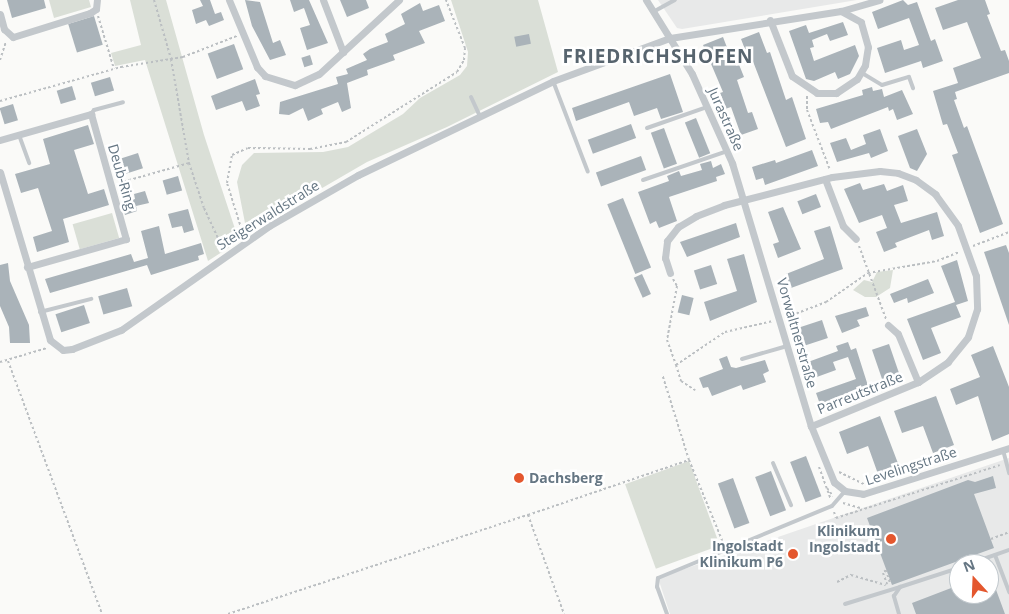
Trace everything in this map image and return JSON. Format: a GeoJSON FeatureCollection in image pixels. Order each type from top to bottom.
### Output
{"type":"FeatureCollection","features":[{"type":"Feature","properties":{"kind":"street"},"geometry":{"type":"LineString","coordinates":[[0,14],[8,35],[13,37],[96,9],[96,0]]}},
{"type":"Feature","properties":{"kind":"street"},"geometry":{"type":"LineString","coordinates":[[229,0],[241,34],[257,67],[265,76],[280,83],[295,85],[310,80],[399,0]]}},
{"type":"Feature","properties":{"kind":"street"},"geometry":{"type":"LineString","coordinates":[[323,0],[343,52]]}},
{"type":"Feature","properties":{"kind":"street","name":"Jurastraße"},"geometry":{"type":"LineString","coordinates":[[646,0],[709,106],[745,200]]}},
{"type":"Feature","properties":{"kind":"street"},"geometry":{"type":"LineString","coordinates":[[841,11],[853,15],[865,30],[868,47],[862,73],[852,84],[836,93],[808,89],[800,84],[788,68],[770,20],[841,11],[879,0]]}},
{"type":"Feature","properties":{"kind":"street","name":"Steigerwaldstraße"},"geometry":{"type":"LineString","coordinates":[[55,346],[72,349],[111,336],[246,241],[358,175],[553,81],[670,38],[770,20]]}},
{"type":"Feature","properties":{"kind":"street"},"geometry":{"type":"LineString","coordinates":[[0,140],[91,114]]}},
{"type":"Feature","properties":{"kind":"street","name":"Deub-Ring"},"geometry":{"type":"LineString","coordinates":[[27,267],[126,239],[91,114]]}},
{"type":"Feature","properties":{"kind":"street","name":"Parreutstraße"},"geometry":{"type":"LineString","coordinates":[[670,273],[665,258],[667,241],[678,227],[696,216],[745,200],[829,178],[880,171],[898,173],[916,180],[935,194],[948,210],[968,248],[978,292],[974,324],[948,362],[918,382],[811,426]]}},
{"type":"Feature","properties":{"kind":"street"},"geometry":{"type":"LineString","coordinates":[[0,172],[40,312],[55,346]]}},
{"type":"Feature","properties":{"kind":"street"},"geometry":{"type":"LineString","coordinates":[[829,178],[843,226],[856,239]]}},
{"type":"Feature","properties":{"kind":"street","name":"Vorwaltnerstraße"},"geometry":{"type":"LineString","coordinates":[[745,200],[782,318],[787,346],[811,426],[831,469]]}},
{"type":"Feature","properties":{"kind":"street","name":"Parreutstraße"},"geometry":{"type":"LineString","coordinates":[[888,325],[898,334],[918,382]]}},
{"type":"Feature","properties":{"kind":"street","name":"Levelingstraße"},"geometry":{"type":"LineString","coordinates":[[845,491],[863,494],[1006,449]]}},
{"type":"Feature","properties":{"kind":"street"},"geometry":{"type":"LineString","coordinates":[[831,469],[845,491]]}},
{"type":"Feature","properties":{"kind":"lane"},"geometry":{"type":"LineString","coordinates":[[653,12],[675,0]]}},
{"type":"Feature","properties":{"kind":"lane"},"geometry":{"type":"LineString","coordinates":[[862,73],[882,85],[909,77],[913,88]]}},
{"type":"Feature","properties":{"kind":"lane"},"geometry":{"type":"LineString","coordinates":[[553,81],[588,172]]}},
{"type":"Feature","properties":{"kind":"lane"},"geometry":{"type":"LineString","coordinates":[[471,97],[480,116]]}},
{"type":"Feature","properties":{"kind":"lane"},"geometry":{"type":"LineString","coordinates":[[91,114],[94,110],[123,102]]}},
{"type":"Feature","properties":{"kind":"lane"},"geometry":{"type":"LineString","coordinates":[[647,128],[709,106]]}},
{"type":"Feature","properties":{"kind":"lane"},"geometry":{"type":"LineString","coordinates":[[19,135],[28,162]]}},
{"type":"Feature","properties":{"kind":"lane"},"geometry":{"type":"LineString","coordinates":[[643,180],[727,151]]}},
{"type":"Feature","properties":{"kind":"lane"},"geometry":{"type":"LineString","coordinates":[[40,312],[91,299]]}},
{"type":"Feature","properties":{"kind":"lane"},"geometry":{"type":"LineString","coordinates":[[742,359],[787,346]]}},
{"type":"Feature","properties":{"kind":"lane"},"geometry":{"type":"LineString","coordinates":[[1006,449],[1006,463],[1009,473]]}},
{"type":"Feature","properties":{"kind":"lane"},"geometry":{"type":"LineString","coordinates":[[773,462],[791,505]]}},
{"type":"Feature","properties":{"kind":"lane"},"geometry":{"type":"LineString","coordinates":[[667,614],[657,587],[658,578],[726,548],[832,506],[845,491]]}},
{"type":"Feature","properties":{"kind":"lane"},"geometry":{"type":"LineString","coordinates":[[999,566],[1009,592]]}},
{"type":"Feature","properties":{"kind":"lane"},"geometry":{"type":"LineString","coordinates":[[845,604],[949,571]]}},
{"type":"Feature","properties":{"kind":"lane"},"geometry":{"type":"LineString","coordinates":[[894,596],[900,587]]}},
{"type":"Feature","properties":{"kind":"lane"},"geometry":{"type":"LineString","coordinates":[[889,590],[894,596],[899,614]]}},
{"type":"Feature","properties":{"kind":"path"},"geometry":{"type":"LineString","coordinates":[[154,0],[171,59],[189,163],[204,208],[226,255]]}},
{"type":"Feature","properties":{"kind":"path"},"geometry":{"type":"LineString","coordinates":[[246,241],[227,183],[232,155],[248,148],[310,149],[346,142],[457,72],[464,60],[465,48],[446,0]]}},
{"type":"Feature","properties":{"kind":"path"},"geometry":{"type":"LineString","coordinates":[[96,9],[114,69]]}},
{"type":"Feature","properties":{"kind":"path"},"geometry":{"type":"LineString","coordinates":[[0,101],[114,69],[171,59],[241,34]]}},
{"type":"Feature","properties":{"kind":"path"},"geometry":{"type":"LineString","coordinates":[[0,60],[8,35]]}},
{"type":"Feature","properties":{"kind":"path"},"geometry":{"type":"LineString","coordinates":[[808,89],[807,110],[829,178]]}},
{"type":"Feature","properties":{"kind":"path"},"geometry":{"type":"LineString","coordinates":[[111,186],[189,163]]}},
{"type":"Feature","properties":{"kind":"path"},"geometry":{"type":"LineString","coordinates":[[676,365],[725,332],[782,318],[826,302],[868,272],[886,267],[937,261],[1009,232]]}},
{"type":"Feature","properties":{"kind":"path"},"geometry":{"type":"LineString","coordinates":[[856,239],[888,325]]}},
{"type":"Feature","properties":{"kind":"path"},"geometry":{"type":"LineString","coordinates":[[670,273],[678,286],[667,340],[681,381],[695,390]]}},
{"type":"Feature","properties":{"kind":"path"},"geometry":{"type":"LineString","coordinates":[[782,318],[788,326]]}},
{"type":"Feature","properties":{"kind":"path"},"geometry":{"type":"LineString","coordinates":[[0,362],[8,361],[14,355],[55,346]]}},
{"type":"Feature","properties":{"kind":"path"},"geometry":{"type":"LineString","coordinates":[[8,361],[102,614]]}},
{"type":"Feature","properties":{"kind":"path"},"geometry":{"type":"LineString","coordinates":[[662,374],[689,460],[726,548]]}},
{"type":"Feature","properties":{"kind":"path"},"geometry":{"type":"LineString","coordinates":[[228,614],[689,460]]}},
{"type":"Feature","properties":{"kind":"path"},"geometry":{"type":"LineString","coordinates":[[862,508],[1006,463]]}},
{"type":"Feature","properties":{"kind":"path"},"geometry":{"type":"LineString","coordinates":[[831,469],[849,479],[870,485]]}},
{"type":"Feature","properties":{"kind":"path"},"geometry":{"type":"LineString","coordinates":[[528,515],[564,614]]}},
{"type":"Feature","properties":{"kind":"path"},"geometry":{"type":"LineString","coordinates":[[990,539],[1009,532]]}},
{"type":"Feature","properties":{"kind":"path"},"geometry":{"type":"LineString","coordinates":[[887,585],[890,586],[886,570],[883,573],[887,585],[889,590]]}},
{"type":"Feature","properties":{"kind":"path"},"geometry":{"type":"LineString","coordinates":[[836,582],[851,576],[887,585]]}},
{"type":"Feature","properties":{"kind":"shaded area"},"geometry":{"type":"Polygon","coordinates":[[[49,0],[89,0],[91,7],[54,18],[49,0]]]}},
{"type":"Feature","properties":{"kind":"shaded area"},"geometry":{"type":"Polygon","coordinates":[[[130,0],[166,0],[204,135],[239,241],[208,261],[145,60],[115,66],[111,53],[141,45],[130,0]]]}},
{"type":"Feature","properties":{"kind":"shaded area"},"geometry":{"type":"Polygon","coordinates":[[[451,0],[538,0],[558,72],[447,127],[367,162],[274,216],[245,223],[237,182],[242,165],[254,153],[323,152],[348,147],[403,114],[420,98],[460,75],[467,66],[468,52],[451,0]]]}},
{"type":"Feature","properties":{"kind":"shaded area"},"geometry":{"type":"Polygon","coordinates":[[[658,0],[857,0],[682,29],[677,28],[658,0]]]}},
{"type":"Feature","properties":{"kind":"shaded area"},"geometry":{"type":"Polygon","coordinates":[[[112,213],[119,238],[80,249],[73,224],[112,213]]]}},
{"type":"Feature","properties":{"kind":"shaded area"},"geometry":{"type":"Polygon","coordinates":[[[893,270],[890,288],[876,297],[865,297],[853,290],[864,280],[872,282],[877,272],[893,270]]]}},
{"type":"Feature","properties":{"kind":"shaded area","name":"Klinikum Ingolstadt"},"geometry":{"type":"Polygon","coordinates":[[[1009,458],[1009,614],[670,614],[658,578],[1009,458]]]}},
{"type":"Feature","properties":{"kind":"shaded area"},"geometry":{"type":"Polygon","coordinates":[[[689,461],[720,546],[656,569],[625,484],[689,461]]]}},
{"type":"Feature","properties":{"kind":"building"},"geometry":{"type":"Polygon","coordinates":[[[7,0],[44,0],[46,8],[12,18],[7,0]]]}},
{"type":"Feature","properties":{"kind":"building"},"geometry":{"type":"Polygon","coordinates":[[[200,0],[210,0],[215,14],[221,12],[224,20],[209,26],[206,20],[196,24],[192,10],[203,6],[200,0]]]}},
{"type":"Feature","properties":{"kind":"building"},"geometry":{"type":"Polygon","coordinates":[[[245,0],[260,2],[273,43],[280,40],[286,55],[270,60],[252,26],[245,0]]]}},
{"type":"Feature","properties":{"kind":"building"},"geometry":{"type":"Polygon","coordinates":[[[290,0],[309,0],[328,43],[307,50],[300,28],[310,25],[304,8],[294,12],[290,0]]]}},
{"type":"Feature","properties":{"kind":"building"},"geometry":{"type":"Polygon","coordinates":[[[340,0],[366,0],[369,8],[347,17],[340,0]]]}},
{"type":"Feature","properties":{"kind":"building"},"geometry":{"type":"Polygon","coordinates":[[[903,0],[908,5],[917,2],[931,41],[935,39],[943,61],[923,68],[921,61],[885,73],[877,48],[901,40],[904,50],[919,45],[909,18],[878,29],[872,12],[903,0]]]}},
{"type":"Feature","properties":{"kind":"building"},"geometry":{"type":"Polygon","coordinates":[[[958,0],[985,0],[990,14],[987,15],[1001,51],[1005,50],[1009,61],[1009,73],[955,92],[957,99],[954,100],[964,128],[967,126],[1003,224],[980,233],[952,155],[958,153],[947,124],[943,125],[933,91],[958,83],[953,68],[981,58],[967,22],[943,30],[935,8],[958,0]]]}},
{"type":"Feature","properties":{"kind":"building"},"geometry":{"type":"Polygon","coordinates":[[[420,3],[423,11],[439,5],[445,21],[419,31],[425,43],[393,55],[395,60],[367,70],[368,75],[347,83],[351,108],[342,112],[338,102],[321,109],[323,114],[308,121],[303,108],[289,115],[279,114],[280,102],[338,84],[336,77],[348,74],[346,69],[367,60],[363,54],[370,49],[388,42],[385,34],[405,24],[401,14],[420,3]]]}},
{"type":"Feature","properties":{"kind":"building"},"geometry":{"type":"Polygon","coordinates":[[[94,16],[103,45],[77,53],[68,24],[94,16]]]}},
{"type":"Feature","properties":{"kind":"building"},"geometry":{"type":"Polygon","coordinates":[[[843,22],[848,35],[830,41],[827,34],[812,40],[814,47],[810,48],[814,61],[855,45],[859,56],[850,74],[838,79],[835,72],[814,81],[806,79],[789,31],[806,25],[809,33],[843,22]]]}},
{"type":"Feature","properties":{"kind":"building"},"geometry":{"type":"Polygon","coordinates":[[[759,32],[767,53],[770,52],[786,100],[792,97],[806,139],[786,147],[749,51],[746,52],[741,39],[759,32]]]}},
{"type":"Feature","properties":{"kind":"building"},"geometry":{"type":"Polygon","coordinates":[[[529,34],[531,44],[516,47],[514,37],[529,34]]]}},
{"type":"Feature","properties":{"kind":"building"},"geometry":{"type":"Polygon","coordinates":[[[723,37],[733,63],[738,62],[744,77],[737,80],[748,113],[752,112],[758,129],[741,135],[731,107],[725,109],[720,93],[723,92],[703,45],[723,37]]]}},
{"type":"Feature","properties":{"kind":"building"},"geometry":{"type":"Polygon","coordinates":[[[234,44],[243,69],[217,79],[208,54],[234,44]]]}},
{"type":"Feature","properties":{"kind":"building"},"geometry":{"type":"Polygon","coordinates":[[[310,55],[313,65],[304,67],[301,58],[310,55]]]}},
{"type":"Feature","properties":{"kind":"building"},"geometry":{"type":"Polygon","coordinates":[[[670,74],[683,112],[661,119],[657,108],[634,116],[629,102],[576,121],[572,108],[670,74]]]}},
{"type":"Feature","properties":{"kind":"building"},"geometry":{"type":"Polygon","coordinates":[[[110,77],[114,90],[95,96],[91,83],[110,77]]]}},
{"type":"Feature","properties":{"kind":"building"},"geometry":{"type":"Polygon","coordinates":[[[255,79],[260,94],[256,95],[260,106],[246,111],[242,101],[216,110],[211,96],[255,79]]]}},
{"type":"Feature","properties":{"kind":"building"},"geometry":{"type":"Polygon","coordinates":[[[72,86],[76,99],[61,104],[57,91],[72,86]]]}},
{"type":"Feature","properties":{"kind":"building"},"geometry":{"type":"Polygon","coordinates":[[[872,87],[873,91],[882,89],[884,97],[902,90],[913,114],[897,120],[893,109],[889,111],[888,107],[831,129],[828,122],[820,123],[816,109],[863,95],[862,90],[872,87]]]}},
{"type":"Feature","properties":{"kind":"building"},"geometry":{"type":"Polygon","coordinates":[[[13,104],[18,120],[5,124],[0,108],[13,104]]]}},
{"type":"Feature","properties":{"kind":"building"},"geometry":{"type":"Polygon","coordinates":[[[696,118],[710,153],[699,158],[685,122],[696,118]]]}},
{"type":"Feature","properties":{"kind":"building"},"geometry":{"type":"Polygon","coordinates":[[[631,124],[636,138],[593,154],[588,140],[631,124]]]}},
{"type":"Feature","properties":{"kind":"building"},"geometry":{"type":"Polygon","coordinates":[[[88,125],[94,144],[74,150],[88,194],[104,189],[109,205],[63,219],[69,242],[37,252],[33,237],[52,231],[38,188],[21,193],[15,174],[50,164],[43,139],[88,125]]]}},
{"type":"Feature","properties":{"kind":"building"},"geometry":{"type":"Polygon","coordinates":[[[664,128],[677,164],[664,168],[651,133],[664,128]]]}},
{"type":"Feature","properties":{"kind":"building"},"geometry":{"type":"Polygon","coordinates":[[[880,129],[888,151],[871,158],[869,153],[837,162],[830,143],[846,138],[851,150],[866,144],[863,135],[880,129]]]}},
{"type":"Feature","properties":{"kind":"building"},"geometry":{"type":"Polygon","coordinates":[[[917,129],[927,154],[917,171],[910,168],[898,136],[917,129]]]}},
{"type":"Feature","properties":{"kind":"building"},"geometry":{"type":"Polygon","coordinates":[[[812,150],[818,166],[765,185],[763,178],[756,180],[752,167],[775,160],[776,163],[812,150]]]}},
{"type":"Feature","properties":{"kind":"building"},"geometry":{"type":"Polygon","coordinates":[[[138,153],[143,168],[122,175],[117,160],[138,153]]]}},
{"type":"Feature","properties":{"kind":"building"},"geometry":{"type":"Polygon","coordinates":[[[641,156],[646,170],[601,187],[596,172],[641,156]]]}},
{"type":"Feature","properties":{"kind":"building"},"geometry":{"type":"Polygon","coordinates":[[[711,161],[713,168],[721,164],[725,174],[716,177],[717,181],[669,197],[677,221],[659,228],[656,221],[650,224],[638,192],[669,181],[667,176],[679,171],[681,176],[702,170],[700,164],[711,161]]]}},
{"type":"Feature","properties":{"kind":"building"},"geometry":{"type":"Polygon","coordinates":[[[178,176],[182,190],[167,195],[163,180],[178,176]]]}},
{"type":"Feature","properties":{"kind":"building"},"geometry":{"type":"Polygon","coordinates":[[[860,183],[863,190],[884,184],[887,191],[903,185],[908,201],[894,205],[901,223],[937,212],[944,236],[932,240],[929,230],[895,243],[897,247],[884,252],[876,232],[887,228],[882,215],[859,223],[844,189],[860,183]]]}},
{"type":"Feature","properties":{"kind":"building"},"geometry":{"type":"Polygon","coordinates":[[[145,191],[149,203],[136,206],[137,211],[125,215],[122,203],[135,199],[134,194],[145,191]]]}},
{"type":"Feature","properties":{"kind":"building"},"geometry":{"type":"Polygon","coordinates":[[[816,194],[821,207],[802,214],[797,201],[816,194]]]}},
{"type":"Feature","properties":{"kind":"building"},"geometry":{"type":"Polygon","coordinates":[[[623,198],[651,268],[635,274],[607,204],[623,198]]]}},
{"type":"Feature","properties":{"kind":"building"},"geometry":{"type":"Polygon","coordinates":[[[783,207],[801,249],[778,258],[773,244],[779,242],[768,212],[783,207]]]}},
{"type":"Feature","properties":{"kind":"building"},"geometry":{"type":"Polygon","coordinates":[[[188,209],[194,230],[184,233],[182,226],[172,228],[168,214],[188,209]]]}},
{"type":"Feature","properties":{"kind":"building"},"geometry":{"type":"Polygon","coordinates":[[[736,223],[740,237],[687,257],[680,242],[736,223]]]}},
{"type":"Feature","properties":{"kind":"building"},"geometry":{"type":"Polygon","coordinates":[[[159,226],[165,254],[201,243],[204,254],[198,256],[199,260],[151,275],[147,265],[50,293],[45,279],[131,254],[134,262],[148,258],[141,231],[159,226]]]}},
{"type":"Feature","properties":{"kind":"building"},"geometry":{"type":"Polygon","coordinates":[[[830,226],[843,269],[791,288],[786,274],[824,259],[814,231],[830,226]]]}},
{"type":"Feature","properties":{"kind":"building"},"geometry":{"type":"Polygon","coordinates":[[[1006,245],[1009,253],[1009,325],[984,252],[1006,245]]]}},
{"type":"Feature","properties":{"kind":"building"},"geometry":{"type":"Polygon","coordinates":[[[744,254],[757,302],[710,321],[704,302],[737,291],[727,259],[744,254]]]}},
{"type":"Feature","properties":{"kind":"building"},"geometry":{"type":"Polygon","coordinates":[[[957,260],[968,301],[956,305],[961,317],[931,328],[941,353],[923,360],[907,319],[955,302],[941,266],[957,260]]]}},
{"type":"Feature","properties":{"kind":"building"},"geometry":{"type":"Polygon","coordinates":[[[8,263],[10,281],[29,325],[30,343],[10,343],[9,327],[0,306],[0,265],[8,263]]]}},
{"type":"Feature","properties":{"kind":"building"},"geometry":{"type":"Polygon","coordinates":[[[711,265],[717,284],[700,290],[694,271],[711,265]]]}},
{"type":"Feature","properties":{"kind":"building"},"geometry":{"type":"Polygon","coordinates":[[[642,274],[651,294],[643,298],[634,278],[642,274]]]}},
{"type":"Feature","properties":{"kind":"building"},"geometry":{"type":"Polygon","coordinates":[[[928,279],[934,293],[908,303],[907,298],[894,303],[890,294],[928,279]]]}},
{"type":"Feature","properties":{"kind":"building"},"geometry":{"type":"Polygon","coordinates":[[[127,288],[132,306],[103,315],[98,296],[127,288]]]}},
{"type":"Feature","properties":{"kind":"building"},"geometry":{"type":"Polygon","coordinates":[[[682,295],[694,298],[689,315],[678,312],[682,295]]]}},
{"type":"Feature","properties":{"kind":"building"},"geometry":{"type":"Polygon","coordinates":[[[84,305],[90,323],[61,332],[55,314],[84,305]]]}},
{"type":"Feature","properties":{"kind":"building"},"geometry":{"type":"Polygon","coordinates":[[[866,307],[869,316],[857,320],[860,326],[842,333],[835,316],[866,307]]]}},
{"type":"Feature","properties":{"kind":"building"},"geometry":{"type":"Polygon","coordinates":[[[822,320],[828,338],[805,345],[799,327],[822,320]]]}},
{"type":"Feature","properties":{"kind":"building"},"geometry":{"type":"Polygon","coordinates":[[[848,342],[851,350],[856,348],[869,389],[822,410],[816,393],[856,379],[848,357],[833,362],[836,370],[814,378],[808,362],[838,351],[836,346],[848,342]]]}},
{"type":"Feature","properties":{"kind":"building"},"geometry":{"type":"Polygon","coordinates":[[[889,344],[901,379],[884,385],[872,350],[889,344]]]}},
{"type":"Feature","properties":{"kind":"building"},"geometry":{"type":"Polygon","coordinates":[[[993,346],[1009,387],[1009,434],[992,441],[978,396],[956,405],[950,389],[980,377],[971,355],[993,346]]]}},
{"type":"Feature","properties":{"kind":"building"},"geometry":{"type":"Polygon","coordinates":[[[727,356],[731,367],[736,368],[765,360],[769,371],[763,374],[766,382],[743,390],[741,385],[712,396],[708,387],[703,388],[699,378],[723,369],[719,359],[727,356]]]}},
{"type":"Feature","properties":{"kind":"building"},"geometry":{"type":"Polygon","coordinates":[[[936,396],[954,445],[933,453],[923,426],[902,433],[894,411],[936,396]]]}},
{"type":"Feature","properties":{"kind":"building"},"geometry":{"type":"Polygon","coordinates":[[[880,416],[899,466],[878,474],[868,446],[847,454],[839,432],[880,416]]]}},
{"type":"Feature","properties":{"kind":"building"},"geometry":{"type":"Polygon","coordinates":[[[806,456],[821,496],[806,502],[790,462],[806,456]]]}},
{"type":"Feature","properties":{"kind":"building"},"geometry":{"type":"Polygon","coordinates":[[[771,471],[786,510],[770,516],[755,477],[771,471]]]}},
{"type":"Feature","properties":{"kind":"building"},"geometry":{"type":"Polygon","coordinates":[[[993,476],[996,488],[974,494],[994,548],[977,554],[949,554],[949,564],[892,585],[867,518],[968,480],[975,482],[993,476]]]}},
{"type":"Feature","properties":{"kind":"building"},"geometry":{"type":"Polygon","coordinates":[[[733,478],[749,523],[734,529],[718,483],[733,478]]]}},
{"type":"Feature","properties":{"kind":"building"},"geometry":{"type":"Polygon","coordinates":[[[949,589],[949,604],[999,604],[999,598],[1005,614],[916,614],[912,603],[949,589]]]}},
{"type":"Feature","properties":{"kind":"place","name":"Dachsberg"},"geometry":{"type":"Point","coordinates":[519,478]}},
{"type":"Feature","properties":{"kind":"place","name":"Klinikum Ingolstadt"},"geometry":{"type":"Point","coordinates":[891,539]}},
{"type":"Feature","properties":{"kind":"place","name":"Ingolstadt Klinikum P6"},"geometry":{"type":"Point","coordinates":[793,554]}},
{"type":"Feature","properties":{"kind":"district","name":"FRIEDRICHSHOFEN"},"geometry":{"type":"Point","coordinates":[658,57]}}]}
